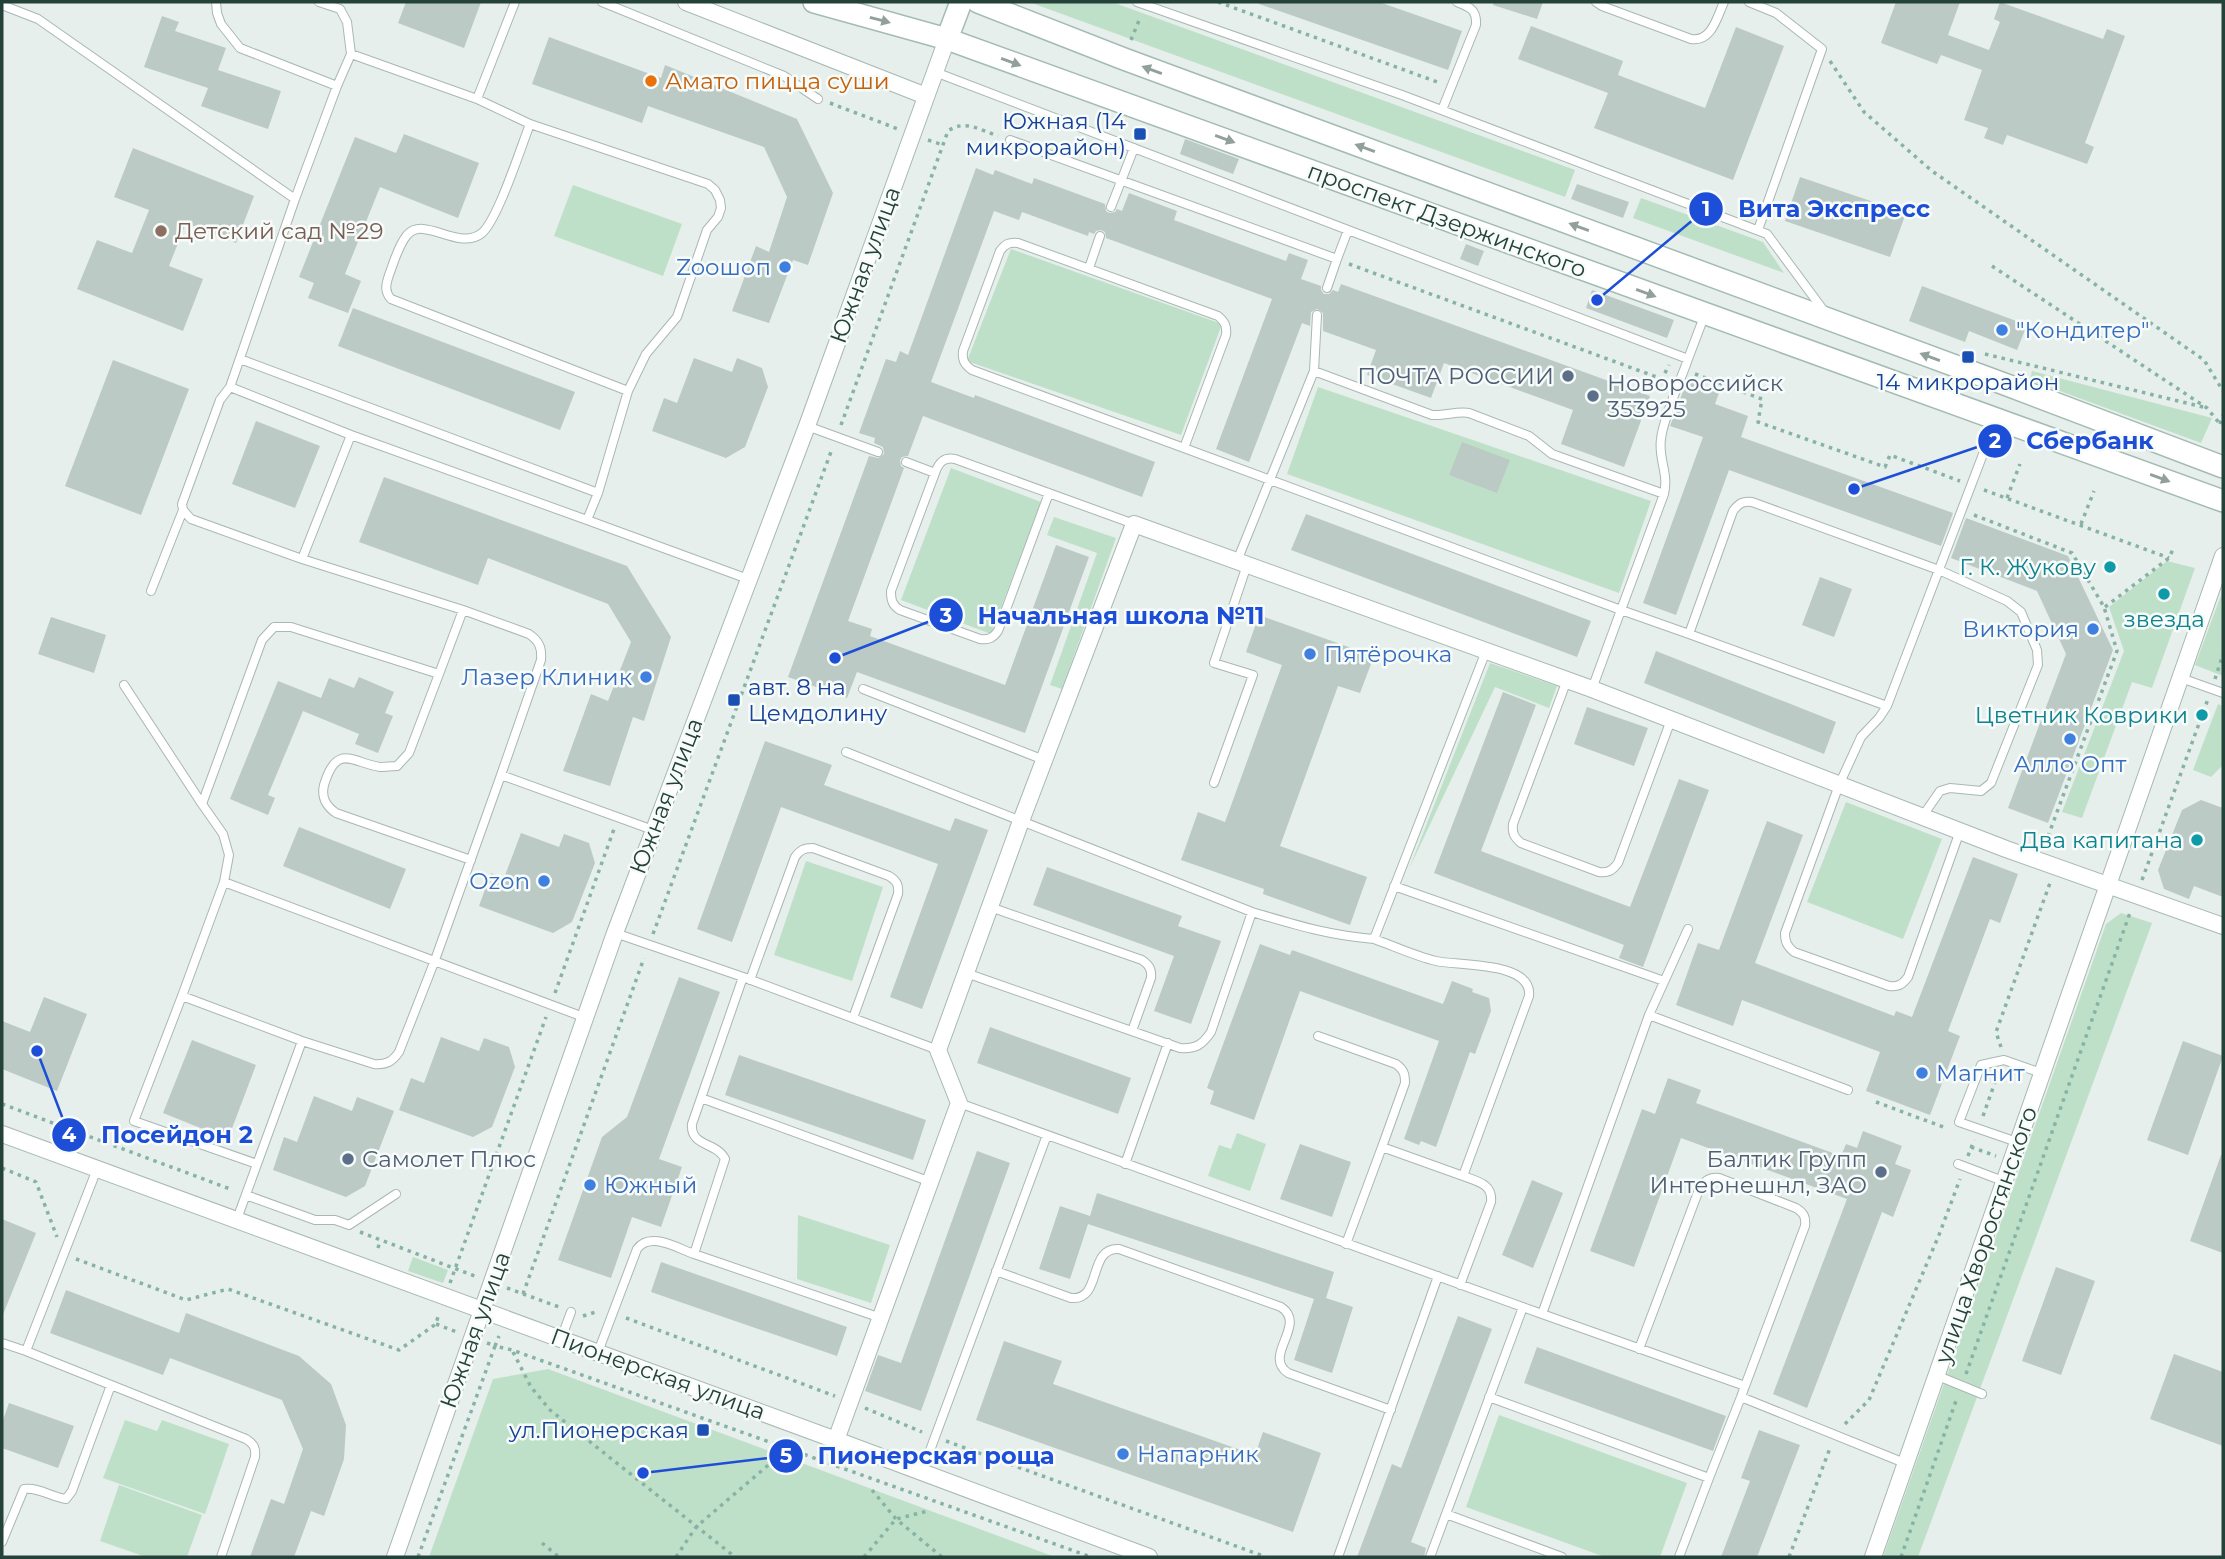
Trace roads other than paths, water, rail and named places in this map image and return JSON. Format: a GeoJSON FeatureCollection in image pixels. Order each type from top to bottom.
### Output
{"type":"FeatureCollection","features":[{"type":"Feature","properties":{"kind":"street"},"geometry":{"type":"LineString","coordinates":[[686,2],[926,96]]}},
{"type":"Feature","properties":{"kind":"street","name":"проспект Дзержинского"},"geometry":{"type":"LineString","coordinates":[[814,2],[947,39],[2223,501]]}},
{"type":"Feature","properties":{"kind":"street"},"geometry":{"type":"LineString","coordinates":[[947,39],[961,2]]}},
{"type":"Feature","properties":{"kind":"street","name":"проспект Дзержинского"},"geometry":{"type":"LineString","coordinates":[[978,2],[1137,64],[2223,467]]}},
{"type":"Feature","properties":{"kind":"street","name":"Южная улица"},"geometry":{"type":"LineString","coordinates":[[395,1557],[615,933],[807,426],[947,39]]}},
{"type":"Feature","properties":{"kind":"street"},"geometry":{"type":"LineString","coordinates":[[1996,419],[2007,385]]}},
{"type":"Feature","properties":{"kind":"street"},"geometry":{"type":"LineString","coordinates":[[836,1440],[959,1103],[938,1050],[1021,821],[1134,524],[1592,689],[2039,861],[2223,926]]}},
{"type":"Feature","properties":{"kind":"street","name":"улица Хворостянского"},"geometry":{"type":"LineString","coordinates":[[1873,1557],[2223,556]]}},
{"type":"Feature","properties":{"kind":"street","name":"Пионерская улица"},"geometry":{"type":"LineString","coordinates":[[2,1134],[1149,1557]]}},
{"type":"Feature","properties":{"kind":"lane"},"geometry":{"type":"LineString","coordinates":[[216,2],[221,24],[240,48],[337,86]]}},
{"type":"Feature","properties":{"kind":"lane"},"geometry":{"type":"LineString","coordinates":[[151,590],[183,510],[182,504],[220,400],[230,387],[295,200],[351,54],[342,5],[319,2]]}},
{"type":"Feature","properties":{"kind":"lane"},"geometry":{"type":"LineString","coordinates":[[477,99],[515,2]]}},
{"type":"Feature","properties":{"kind":"lane"},"geometry":{"type":"LineString","coordinates":[[602,2],[784,76],[818,99]]}},
{"type":"Feature","properties":{"kind":"lane"},"geometry":{"type":"LineString","coordinates":[[1137,2],[1442,110],[1767,234],[1831,320]]}},
{"type":"Feature","properties":{"kind":"lane"},"geometry":{"type":"LineString","coordinates":[[1442,110],[1476,25],[1474,10],[1457,2]]}},
{"type":"Feature","properties":{"kind":"lane"},"geometry":{"type":"LineString","coordinates":[[1596,2],[1692,40],[1699,40],[1710,32],[1724,2]]}},
{"type":"Feature","properties":{"kind":"lane"},"geometry":{"type":"LineString","coordinates":[[1749,2],[1776,13],[1822,49],[1758,230]]}},
{"type":"Feature","properties":{"kind":"lane"},"geometry":{"type":"LineString","coordinates":[[2,5],[17,6],[38,19],[295,200]]}},
{"type":"Feature","properties":{"kind":"lane"},"geometry":{"type":"LineString","coordinates":[[351,54],[477,99],[530,124],[708,184],[715,190],[721,208],[718,216],[707,230],[677,317],[646,354],[628,391],[598,493],[587,520]]}},
{"type":"Feature","properties":{"kind":"lane"},"geometry":{"type":"LineString","coordinates":[[935,72],[1688,359]]}},
{"type":"Feature","properties":{"kind":"lane"},"geometry":{"type":"LineString","coordinates":[[530,124],[494,215],[481,233],[461,240],[425,229],[416,228],[408,233],[386,284],[386,294],[391,299],[628,391]]}},
{"type":"Feature","properties":{"kind":"lane"},"geometry":{"type":"LineString","coordinates":[[1010,140],[1337,259]]}},
{"type":"Feature","properties":{"kind":"lane"},"geometry":{"type":"LineString","coordinates":[[1111,207],[1133,148]]}},
{"type":"Feature","properties":{"kind":"lane"},"geometry":{"type":"LineString","coordinates":[[1327,288],[1348,230]]}},
{"type":"Feature","properties":{"kind":"lane"},"geometry":{"type":"LineString","coordinates":[[1088,268],[1100,236]]}},
{"type":"Feature","properties":{"kind":"lane"},"geometry":{"type":"LineString","coordinates":[[1184,448],[1226,335],[1227,327],[1223,321],[1217,316],[1018,243],[1004,245],[963,351],[962,359],[972,370],[1621,610],[1887,706]]}},
{"type":"Feature","properties":{"kind":"lane"},"geometry":{"type":"LineString","coordinates":[[1592,689],[1664,494],[1667,481],[1660,450],[1661,435],[1705,314]]}},
{"type":"Feature","properties":{"kind":"lane"},"geometry":{"type":"LineString","coordinates":[[1214,783],[1253,675],[1214,663],[1269,479],[1314,370],[1317,315]]}},
{"type":"Feature","properties":{"kind":"lane"},"geometry":{"type":"LineString","coordinates":[[240,359],[598,493]]}},
{"type":"Feature","properties":{"kind":"lane"},"geometry":{"type":"LineString","coordinates":[[1314,370],[1432,415],[1469,413],[1529,436],[1552,454],[1664,494]]}},
{"type":"Feature","properties":{"kind":"lane"},"geometry":{"type":"LineString","coordinates":[[230,387],[351,435],[748,579]]}},
{"type":"Feature","properties":{"kind":"lane"},"geometry":{"type":"LineString","coordinates":[[1960,831],[1908,977],[1903,983],[1889,986],[1794,952],[1788,947],[1785,933],[1839,785],[1861,737],[1887,706],[1996,419]]}},
{"type":"Feature","properties":{"kind":"lane"},"geometry":{"type":"LineString","coordinates":[[807,426],[878,452]]}},
{"type":"Feature","properties":{"kind":"lane"},"geometry":{"type":"LineString","coordinates":[[302,559],[351,435]]}},
{"type":"Feature","properties":{"kind":"lane"},"geometry":{"type":"LineString","coordinates":[[1049,493],[994,637],[980,639],[894,606],[891,591],[935,473],[941,461],[948,458],[956,458],[1134,524]]}},
{"type":"Feature","properties":{"kind":"lane"},"geometry":{"type":"LineString","coordinates":[[906,463],[935,473]]}},
{"type":"Feature","properties":{"kind":"lane"},"geometry":{"type":"LineString","coordinates":[[1689,634],[1734,511],[1738,505],[1745,502],[1752,502],[1939,570],[2015,606],[2021,612],[2038,657],[2036,672],[1987,788],[1975,792],[1945,788],[1936,795],[1922,817]]}},
{"type":"Feature","properties":{"kind":"lane"},"geometry":{"type":"LineString","coordinates":[[182,996],[302,1041],[374,1064],[384,1065],[394,1060],[435,960],[541,660],[542,649],[537,640],[529,634],[302,559],[191,519],[183,510]]}},
{"type":"Feature","properties":{"kind":"lane"},"geometry":{"type":"LineString","coordinates":[[463,610],[409,753],[397,766],[380,767],[345,758],[336,762],[324,787],[323,798],[327,807],[336,813],[471,860]]}},
{"type":"Feature","properties":{"kind":"lane"},"geometry":{"type":"LineString","coordinates":[[202,804],[262,640],[274,627],[291,627],[439,674]]}},
{"type":"Feature","properties":{"kind":"lane"},"geometry":{"type":"LineString","coordinates":[[1374,939],[1486,651]]}},
{"type":"Feature","properties":{"kind":"lane"},"geometry":{"type":"LineString","coordinates":[[2181,678],[2223,693]]}},
{"type":"Feature","properties":{"kind":"lane"},"geometry":{"type":"LineString","coordinates":[[1567,680],[1512,831],[1515,838],[1521,842],[1599,872],[1606,873],[1618,863],[1671,720]]}},
{"type":"Feature","properties":{"kind":"lane"},"geometry":{"type":"LineString","coordinates":[[124,685],[223,834],[229,855],[224,882],[134,1121],[257,1164]]}},
{"type":"Feature","properties":{"kind":"lane"},"geometry":{"type":"LineString","coordinates":[[863,689],[1044,760]]}},
{"type":"Feature","properties":{"kind":"lane"},"geometry":{"type":"LineString","coordinates":[[846,752],[1252,912],[1312,931],[1374,939],[1432,960],[1495,968],[1527,982],[1529,996],[1463,1177]]}},
{"type":"Feature","properties":{"kind":"lane"},"geometry":{"type":"LineString","coordinates":[[501,775],[653,830]]}},
{"type":"Feature","properties":{"kind":"lane"},"geometry":{"type":"LineString","coordinates":[[695,1254],[725,1166],[722,1152],[701,1143],[692,1132],[701,1098],[795,857],[805,848],[813,848],[889,876],[899,887],[853,1018]]}},
{"type":"Feature","properties":{"kind":"lane"},"geometry":{"type":"LineString","coordinates":[[224,882],[586,1018]]}},
{"type":"Feature","properties":{"kind":"lane"},"geometry":{"type":"LineString","coordinates":[[1394,886],[1664,981]]}},
{"type":"Feature","properties":{"kind":"lane"},"geometry":{"type":"LineString","coordinates":[[990,907],[1148,964],[1152,971],[1151,978],[1132,1031]]}},
{"type":"Feature","properties":{"kind":"lane"},"geometry":{"type":"LineString","coordinates":[[966,973],[1180,1048],[1191,1048],[1202,1044],[1211,1032],[1252,912]]}},
{"type":"Feature","properties":{"kind":"lane"},"geometry":{"type":"LineString","coordinates":[[1542,1314],[1649,1015],[1688,929]]}},
{"type":"Feature","properties":{"kind":"lane"},"geometry":{"type":"LineString","coordinates":[[615,933],[938,1050]]}},
{"type":"Feature","properties":{"kind":"lane"},"geometry":{"type":"LineString","coordinates":[[1649,1015],[1848,1090]]}},
{"type":"Feature","properties":{"kind":"lane"},"geometry":{"type":"LineString","coordinates":[[1318,1036],[1402,1069],[1405,1075],[1405,1083],[1346,1244]]}},
{"type":"Feature","properties":{"kind":"lane"},"geometry":{"type":"LineString","coordinates":[[237,1219],[302,1041]]}},
{"type":"Feature","properties":{"kind":"lane"},"geometry":{"type":"LineString","coordinates":[[1125,1164],[1168,1043]]}},
{"type":"Feature","properties":{"kind":"lane"},"geometry":{"type":"LineString","coordinates":[[2017,1142],[1959,1122],[1981,1065],[2004,1060],[2041,1073]]}},
{"type":"Feature","properties":{"kind":"lane"},"geometry":{"type":"LineString","coordinates":[[701,1098],[930,1182]]}},
{"type":"Feature","properties":{"kind":"lane"},"geometry":{"type":"LineString","coordinates":[[959,1103],[1745,1386]]}},
{"type":"Feature","properties":{"kind":"lane"},"geometry":{"type":"LineString","coordinates":[[922,1472],[1047,1135]]}},
{"type":"Feature","properties":{"kind":"lane"},"geometry":{"type":"LineString","coordinates":[[1382,1147],[1483,1183],[1489,1188],[1492,1202],[1460,1285]]}},
{"type":"Feature","properties":{"kind":"lane"},"geometry":{"type":"LineString","coordinates":[[1961,1166],[2003,1181]]}},
{"type":"Feature","properties":{"kind":"lane"},"geometry":{"type":"LineString","coordinates":[[26,1351],[97,1169]]}},
{"type":"Feature","properties":{"kind":"lane"},"geometry":{"type":"LineString","coordinates":[[1639,1349],[1700,1187],[1705,1181],[1719,1178],[1802,1212],[1806,1219],[1805,1226],[1679,1557]]}},
{"type":"Feature","properties":{"kind":"lane"},"geometry":{"type":"LineString","coordinates":[[246,1195],[315,1220],[335,1220],[349,1225],[396,1194]]}},
{"type":"Feature","properties":{"kind":"lane"},"geometry":{"type":"LineString","coordinates":[[598,1352],[637,1249],[647,1240],[655,1240],[881,1318]]}},
{"type":"Feature","properties":{"kind":"lane"},"geometry":{"type":"LineString","coordinates":[[996,1271],[1079,1299],[1090,1289],[1105,1252],[1119,1249],[1281,1307],[1291,1318],[1279,1355],[1282,1369],[1391,1410]]}},
{"type":"Feature","properties":{"kind":"lane"},"geometry":{"type":"LineString","coordinates":[[1338,1557],[1438,1276]]}},
{"type":"Feature","properties":{"kind":"lane"},"geometry":{"type":"LineString","coordinates":[[1430,1557],[1523,1307]]}},
{"type":"Feature","properties":{"kind":"lane"},"geometry":{"type":"LineString","coordinates":[[561,1339],[571,1312]]}},
{"type":"Feature","properties":{"kind":"lane"},"geometry":{"type":"LineString","coordinates":[[2,1343],[253,1443],[255,1457],[221,1557]]}},
{"type":"Feature","properties":{"kind":"lane"},"geometry":{"type":"LineString","coordinates":[[1938,1376],[1982,1394]]}},
{"type":"Feature","properties":{"kind":"lane"},"geometry":{"type":"LineString","coordinates":[[2,1542],[24,1489],[32,1488],[66,1499],[72,1491],[111,1385]]}},
{"type":"Feature","properties":{"kind":"lane"},"geometry":{"type":"LineString","coordinates":[[1489,1397],[1709,1478]]}},
{"type":"Feature","properties":{"kind":"lane"},"geometry":{"type":"LineString","coordinates":[[1741,1397],[1907,1464]]}},
{"type":"Feature","properties":{"kind":"lane"},"geometry":{"type":"LineString","coordinates":[[1446,1514],[1562,1557]]}},
{"type":"Feature","properties":{"kind":"place","name":"Амато пицца суши"},"geometry":{"type":"Point","coordinates":[651,81]}},
{"type":"Feature","properties":{"kind":"place","name":"Южная (14 микрорайон)"},"geometry":{"type":"Point","coordinates":[1140,134]}},
{"type":"Feature","properties":{"kind":"place","name":"Детский сад №29"},"geometry":{"type":"Point","coordinates":[161,231]}},
{"type":"Feature","properties":{"kind":"place","name":"Zooшоп"},"geometry":{"type":"Point","coordinates":[785,267]}},
{"type":"Feature","properties":{"kind":"place","name":"Вита Экспресс"},"geometry":{"type":"Point","coordinates":[1597,300]}},
{"type":"Feature","properties":{"kind":"place","name":"\"Кондитер\""},"geometry":{"type":"Point","coordinates":[2002,330]}},
{"type":"Feature","properties":{"kind":"place","name":"14 микрорайон"},"geometry":{"type":"Point","coordinates":[1968,357]}},
{"type":"Feature","properties":{"kind":"place","name":"ПОЧТА РОССИИ"},"geometry":{"type":"Point","coordinates":[1568,376]}},
{"type":"Feature","properties":{"kind":"place","name":"Новороссийск 353925"},"geometry":{"type":"Point","coordinates":[1593,396]}},
{"type":"Feature","properties":{"kind":"place","name":"Сбербанк"},"geometry":{"type":"Point","coordinates":[1854,489]}},
{"type":"Feature","properties":{"kind":"place","name":"Г. К. Жукову"},"geometry":{"type":"Point","coordinates":[2110,567]}},
{"type":"Feature","properties":{"kind":"place","name":"звезда"},"geometry":{"type":"Point","coordinates":[2164,594]}},
{"type":"Feature","properties":{"kind":"place","name":"Виктория"},"geometry":{"type":"Point","coordinates":[2093,629]}},
{"type":"Feature","properties":{"kind":"place","name":"Пятёрочка"},"geometry":{"type":"Point","coordinates":[1310,654]}},
{"type":"Feature","properties":{"kind":"place","name":"Начальная школа №11"},"geometry":{"type":"Point","coordinates":[835,658]}},
{"type":"Feature","properties":{"kind":"place","name":"Лазер Клиник"},"geometry":{"type":"Point","coordinates":[646,677]}},
{"type":"Feature","properties":{"kind":"place","name":"авт. 8 на Цемдолину"},"geometry":{"type":"Point","coordinates":[734,700]}},
{"type":"Feature","properties":{"kind":"place","name":"Цветник Коврики"},"geometry":{"type":"Point","coordinates":[2202,715]}},
{"type":"Feature","properties":{"kind":"place","name":"Алло Опт"},"geometry":{"type":"Point","coordinates":[2070,739]}},
{"type":"Feature","properties":{"kind":"place","name":"Два капитана"},"geometry":{"type":"Point","coordinates":[2197,840]}},
{"type":"Feature","properties":{"kind":"place","name":"Ozon"},"geometry":{"type":"Point","coordinates":[544,881]}},
{"type":"Feature","properties":{"kind":"place","name":"Посейдон 2"},"geometry":{"type":"Point","coordinates":[37,1051]}},
{"type":"Feature","properties":{"kind":"place","name":"Магнит"},"geometry":{"type":"Point","coordinates":[1922,1073]}},
{"type":"Feature","properties":{"kind":"place","name":"Самолет Плюс"},"geometry":{"type":"Point","coordinates":[348,1159]}},
{"type":"Feature","properties":{"kind":"place","name":"Балтик Групп Интернешнл, ЗАО"},"geometry":{"type":"Point","coordinates":[1881,1172]}},
{"type":"Feature","properties":{"kind":"place","name":"Южный"},"geometry":{"type":"Point","coordinates":[590,1185]}},
{"type":"Feature","properties":{"kind":"place","name":"ул.Пионерская"},"geometry":{"type":"Point","coordinates":[703,1430]}},
{"type":"Feature","properties":{"kind":"place","name":"Напарник"},"geometry":{"type":"Point","coordinates":[1123,1454]}},
{"type":"Feature","properties":{"kind":"place","name":"Пионерская роща"},"geometry":{"type":"Point","coordinates":[643,1473]}}]}
